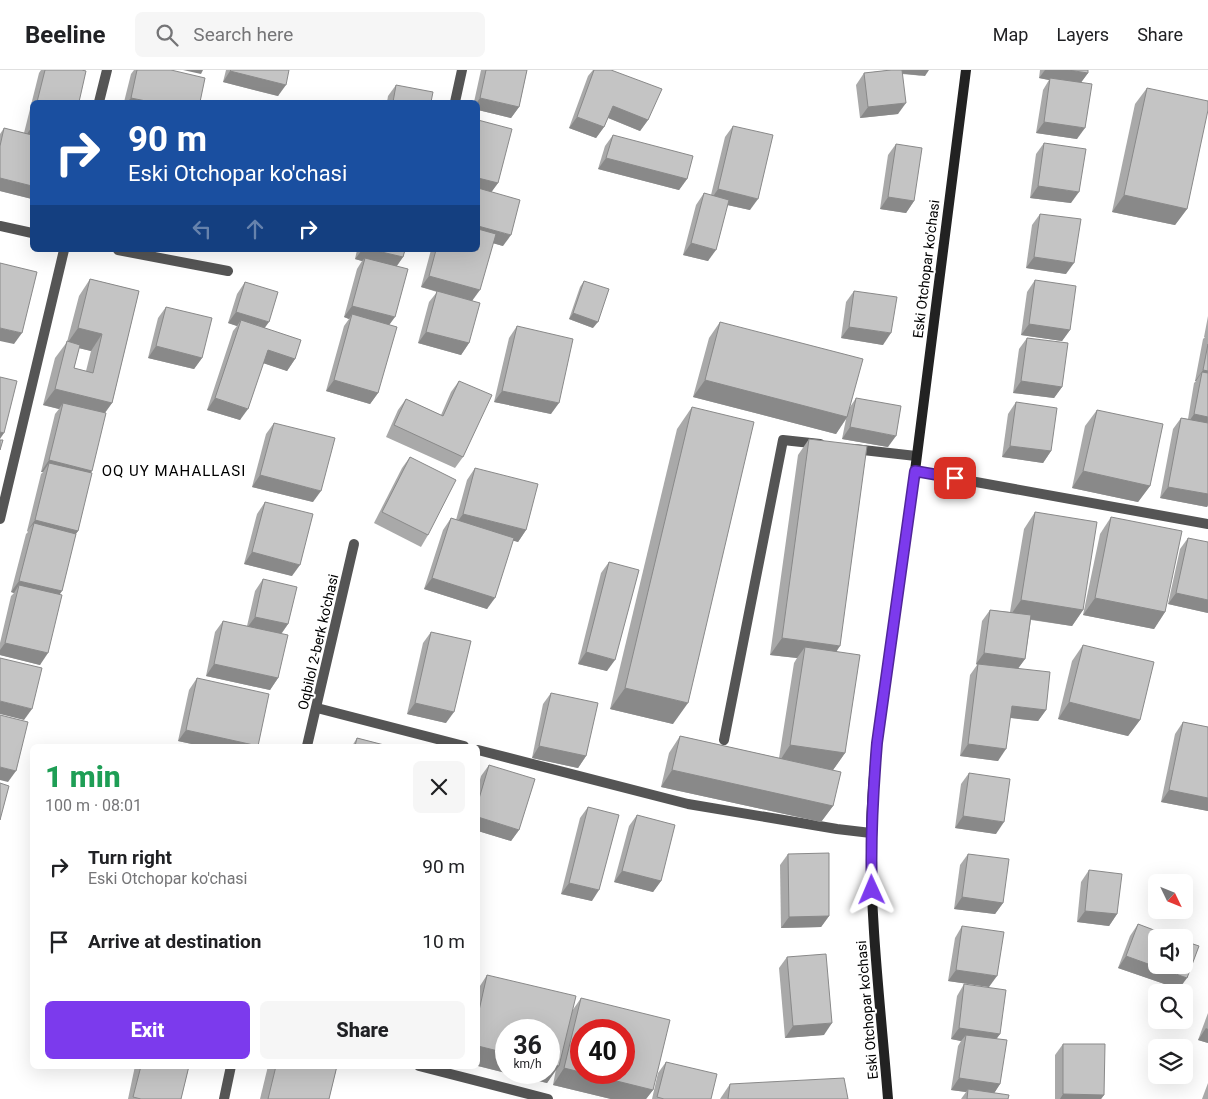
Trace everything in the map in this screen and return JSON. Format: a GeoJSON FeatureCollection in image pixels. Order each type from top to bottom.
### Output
{"type":"FeatureCollection","features":[{"type":"Feature","properties":{"kind":"street"},"geometry":{"type":"LineString","coordinates":[[100,100],[107,70]]}},
{"type":"Feature","properties":{"kind":"street"},"geometry":{"type":"LineString","coordinates":[[455,100],[462,70]]}},
{"type":"Feature","properties":{"kind":"street","name":"Eski Otchopar ko'chasi"},"geometry":{"type":"LineString","coordinates":[[888,1099],[873,918],[871,833],[873,788],[877,743],[915,471],[966,70]]}},
{"type":"Feature","properties":{"kind":"street"},"geometry":{"type":"LineString","coordinates":[[0,226],[30,233]]}},
{"type":"Feature","properties":{"kind":"street"},"geometry":{"type":"LineString","coordinates":[[0,519],[64,252]]}},
{"type":"Feature","properties":{"kind":"street"},"geometry":{"type":"LineString","coordinates":[[128,252],[228,271]]}},
{"type":"Feature","properties":{"kind":"street"},"geometry":{"type":"LineString","coordinates":[[724,740],[783,440],[916,456]]}},
{"type":"Feature","properties":{"kind":"street"},"geometry":{"type":"LineString","coordinates":[[915,471],[1208,524]]}},
{"type":"Feature","properties":{"kind":"street","name":"Oqbilol 2-berk ko'chasi"},"geometry":{"type":"LineString","coordinates":[[307,744],[354,544]]}},
{"type":"Feature","properties":{"kind":"street"},"geometry":{"type":"LineString","coordinates":[[316,708],[456,744]]}},
{"type":"Feature","properties":{"kind":"street"},"geometry":{"type":"LineString","coordinates":[[480,751],[688,804],[836,829],[871,833]]}},
{"type":"Feature","properties":{"kind":"street"},"geometry":{"type":"LineString","coordinates":[[224,1099],[230,1069]]}},
{"type":"Feature","properties":{"kind":"street"},"geometry":{"type":"LineString","coordinates":[[431,1069],[548,1099]]}},
{"type":"Feature","properties":{"kind":"building"},"geometry":{"type":"Polygon","coordinates":[[[45,70],[86,71],[79,100],[38,100],[45,70]]]}},
{"type":"Feature","properties":{"kind":"building"},"geometry":{"type":"Polygon","coordinates":[[[137,70],[171,70],[205,78],[200,100],[141,100],[131,98],[137,70]]]}},
{"type":"Feature","properties":{"kind":"building"},"geometry":{"type":"Polygon","coordinates":[[[231,70],[289,70],[286,85],[231,70]]]}},
{"type":"Feature","properties":{"kind":"building"},"geometry":{"type":"Polygon","coordinates":[[[486,70],[527,70],[519,107],[480,98],[486,70]]]}},
{"type":"Feature","properties":{"kind":"building"},"geometry":{"type":"Polygon","coordinates":[[[594,70],[611,70],[662,89],[648,120],[613,106],[604,127],[577,117],[594,70]]]}},
{"type":"Feature","properties":{"kind":"building"},"geometry":{"type":"Polygon","coordinates":[[[902,70],[906,103],[868,107],[864,73],[902,70]]]}},
{"type":"Feature","properties":{"kind":"building"},"geometry":{"type":"Polygon","coordinates":[[[1068,70],[1088,70],[1088,73],[1068,70]]]}},
{"type":"Feature","properties":{"kind":"building"},"geometry":{"type":"Polygon","coordinates":[[[1050,78],[1092,84],[1085,128],[1044,122],[1050,78]]]}},
{"type":"Feature","properties":{"kind":"building"},"geometry":{"type":"Polygon","coordinates":[[[396,85],[433,92],[431,100],[393,100],[396,85]]]}},
{"type":"Feature","properties":{"kind":"building"},"geometry":{"type":"Polygon","coordinates":[[[1147,88],[1208,101],[1208,110],[1187,209],[1124,195],[1147,88]]]}},
{"type":"Feature","properties":{"kind":"building"},"geometry":{"type":"Polygon","coordinates":[[[480,121],[512,129],[498,183],[480,178],[480,121]]]}},
{"type":"Feature","properties":{"kind":"building"},"geometry":{"type":"Polygon","coordinates":[[[733,126],[773,135],[758,199],[718,189],[733,126]]]}},
{"type":"Feature","properties":{"kind":"building"},"geometry":{"type":"Polygon","coordinates":[[[4,128],[30,134],[30,186],[0,178],[0,146],[4,128]]]}},
{"type":"Feature","properties":{"kind":"building"},"geometry":{"type":"Polygon","coordinates":[[[613,135],[693,156],[687,179],[606,158],[613,135]]]}},
{"type":"Feature","properties":{"kind":"building"},"geometry":{"type":"Polygon","coordinates":[[[1044,143],[1086,149],[1079,192],[1038,186],[1044,143]]]}},
{"type":"Feature","properties":{"kind":"building"},"geometry":{"type":"Polygon","coordinates":[[[896,144],[922,148],[914,201],[888,197],[896,144]]]}},
{"type":"Feature","properties":{"kind":"building"},"geometry":{"type":"Polygon","coordinates":[[[480,189],[520,200],[511,235],[480,227],[480,189]]]}},
{"type":"Feature","properties":{"kind":"building"},"geometry":{"type":"Polygon","coordinates":[[[704,193],[729,200],[716,250],[691,243],[704,193]]]}},
{"type":"Feature","properties":{"kind":"building"},"geometry":{"type":"Polygon","coordinates":[[[1040,214],[1081,219],[1074,263],[1034,257],[1040,214]]]}},
{"type":"Feature","properties":{"kind":"building"},"geometry":{"type":"Polygon","coordinates":[[[480,230],[496,234],[480,290],[429,276],[435,252],[480,252],[480,230]]]}},
{"type":"Feature","properties":{"kind":"building"},"geometry":{"type":"Polygon","coordinates":[[[382,252],[404,252],[403,257],[382,252]]]}},
{"type":"Feature","properties":{"kind":"building"},"geometry":{"type":"Polygon","coordinates":[[[365,258],[408,269],[395,317],[352,306],[365,258]]]}},
{"type":"Feature","properties":{"kind":"building"},"geometry":{"type":"Polygon","coordinates":[[[0,263],[37,272],[22,333],[0,328],[0,263]]]}},
{"type":"Feature","properties":{"kind":"building"},"geometry":{"type":"Polygon","coordinates":[[[90,279],[139,291],[112,403],[55,389],[67,341],[80,345],[74,368],[93,373],[102,334],[78,328],[90,279]]]}},
{"type":"Feature","properties":{"kind":"building"},"geometry":{"type":"Polygon","coordinates":[[[1035,280],[1076,286],[1070,330],[1029,324],[1035,280]]]}},
{"type":"Feature","properties":{"kind":"building"},"geometry":{"type":"Polygon","coordinates":[[[584,281],[609,289],[598,322],[573,313],[584,281]]]}},
{"type":"Feature","properties":{"kind":"building"},"geometry":{"type":"Polygon","coordinates":[[[245,282],[278,292],[269,322],[236,312],[245,282]]]}},
{"type":"Feature","properties":{"kind":"building"},"geometry":{"type":"Polygon","coordinates":[[[437,291],[480,303],[469,343],[426,332],[437,291]]]}},
{"type":"Feature","properties":{"kind":"building"},"geometry":{"type":"Polygon","coordinates":[[[854,291],[897,297],[891,333],[849,327],[854,291]]]}},
{"type":"Feature","properties":{"kind":"building"},"geometry":{"type":"Polygon","coordinates":[[[166,307],[212,318],[202,358],[156,346],[166,307]]]}},
{"type":"Feature","properties":{"kind":"building"},"geometry":{"type":"Polygon","coordinates":[[[352,314],[397,327],[378,393],[334,380],[352,314]]]}},
{"type":"Feature","properties":{"kind":"building"},"geometry":{"type":"Polygon","coordinates":[[[241,320],[301,340],[295,359],[268,350],[248,409],[215,398],[241,320]]]}},
{"type":"Feature","properties":{"kind":"building"},"geometry":{"type":"Polygon","coordinates":[[[720,322],[863,359],[847,417],[705,380],[720,322]]]}},
{"type":"Feature","properties":{"kind":"building"},"geometry":{"type":"Polygon","coordinates":[[[517,326],[573,339],[559,403],[502,391],[517,326]]]}},
{"type":"Feature","properties":{"kind":"building"},"geometry":{"type":"Polygon","coordinates":[[[1027,338],[1068,343],[1062,387],[1021,381],[1027,338]]]}},
{"type":"Feature","properties":{"kind":"building"},"geometry":{"type":"Polygon","coordinates":[[[1208,344],[1208,371],[1203,370],[1208,344]]]}},
{"type":"Feature","properties":{"kind":"building"},"geometry":{"type":"Polygon","coordinates":[[[1202,372],[1208,373],[1208,417],[1194,414],[1202,372]]]}},
{"type":"Feature","properties":{"kind":"building"},"geometry":{"type":"Polygon","coordinates":[[[0,377],[17,381],[4,433],[0,432],[0,377]]]}},
{"type":"Feature","properties":{"kind":"building"},"geometry":{"type":"Polygon","coordinates":[[[459,381],[492,395],[463,457],[394,425],[406,399],[443,416],[459,381]]]}},
{"type":"Feature","properties":{"kind":"building"},"geometry":{"type":"Polygon","coordinates":[[[856,398],[901,406],[896,436],[850,427],[856,398]]]}},
{"type":"Feature","properties":{"kind":"building"},"geometry":{"type":"Polygon","coordinates":[[[1016,402],[1057,408],[1051,451],[1010,446],[1016,402]]]}},
{"type":"Feature","properties":{"kind":"building"},"geometry":{"type":"Polygon","coordinates":[[[63,403],[106,413],[92,471],[49,460],[63,403]]]}},
{"type":"Feature","properties":{"kind":"building"},"geometry":{"type":"Polygon","coordinates":[[[692,407],[754,422],[688,703],[625,688],[692,407]]]}},
{"type":"Feature","properties":{"kind":"building"},"geometry":{"type":"Polygon","coordinates":[[[1097,410],[1163,424],[1150,486],[1083,471],[1097,410]]]}},
{"type":"Feature","properties":{"kind":"building"},"geometry":{"type":"Polygon","coordinates":[[[1181,418],[1208,423],[1208,494],[1168,487],[1181,418]]]}},
{"type":"Feature","properties":{"kind":"building"},"geometry":{"type":"Polygon","coordinates":[[[274,423],[335,438],[321,491],[260,475],[274,423]]]}},
{"type":"Feature","properties":{"kind":"building"},"geometry":{"type":"Polygon","coordinates":[[[809,439],[867,446],[840,646],[782,638],[809,439]]]}},
{"type":"Feature","properties":{"kind":"building"},"geometry":{"type":"Polygon","coordinates":[[[410,457],[456,480],[428,535],[382,512],[410,457]]]}},
{"type":"Feature","properties":{"kind":"building"},"geometry":{"type":"Polygon","coordinates":[[[49,463],[92,473],[78,531],[35,520],[49,463]]]}},
{"type":"Feature","properties":{"kind":"building"},"geometry":{"type":"Polygon","coordinates":[[[475,468],[538,484],[526,530],[463,514],[475,468]]]}},
{"type":"Feature","properties":{"kind":"building"},"geometry":{"type":"Polygon","coordinates":[[[265,502],[313,514],[300,565],[252,552],[265,502]]]}},
{"type":"Feature","properties":{"kind":"building"},"geometry":{"type":"Polygon","coordinates":[[[1035,512],[1097,522],[1083,610],[1021,600],[1035,512]]]}},
{"type":"Feature","properties":{"kind":"building"},"geometry":{"type":"Polygon","coordinates":[[[1111,517],[1182,531],[1165,612],[1095,598],[1111,517]]]}},
{"type":"Feature","properties":{"kind":"building"},"geometry":{"type":"Polygon","coordinates":[[[451,518],[514,538],[495,598],[432,578],[451,518]]]}},
{"type":"Feature","properties":{"kind":"building"},"geometry":{"type":"Polygon","coordinates":[[[34,523],[76,534],[62,591],[19,581],[34,523]]]}},
{"type":"Feature","properties":{"kind":"building"},"geometry":{"type":"Polygon","coordinates":[[[1188,538],[1208,542],[1208,600],[1176,593],[1188,538]]]}},
{"type":"Feature","properties":{"kind":"building"},"geometry":{"type":"Polygon","coordinates":[[[609,562],[639,570],[615,660],[586,652],[609,562]]]}},
{"type":"Feature","properties":{"kind":"building"},"geometry":{"type":"Polygon","coordinates":[[[263,579],[297,587],[288,624],[255,617],[263,579]]]}},
{"type":"Feature","properties":{"kind":"building"},"geometry":{"type":"Polygon","coordinates":[[[19,585],[62,595],[48,653],[5,643],[19,585]]]}},
{"type":"Feature","properties":{"kind":"building"},"geometry":{"type":"Polygon","coordinates":[[[990,610],[1031,615],[1025,659],[984,653],[990,610]]]}},
{"type":"Feature","properties":{"kind":"building"},"geometry":{"type":"Polygon","coordinates":[[[223,621],[288,635],[278,678],[214,664],[223,621]]]}},
{"type":"Feature","properties":{"kind":"building"},"geometry":{"type":"Polygon","coordinates":[[[431,632],[471,641],[454,712],[415,703],[431,632]]]}},
{"type":"Feature","properties":{"kind":"building"},"geometry":{"type":"Polygon","coordinates":[[[1083,645],[1154,662],[1140,720],[1069,702],[1083,645]]]}},
{"type":"Feature","properties":{"kind":"building"},"geometry":{"type":"Polygon","coordinates":[[[805,647],[860,655],[845,753],[790,745],[805,647]]]}},
{"type":"Feature","properties":{"kind":"building"},"geometry":{"type":"Polygon","coordinates":[[[0,658],[42,668],[32,709],[0,701],[0,658]]]}},
{"type":"Feature","properties":{"kind":"building"},"geometry":{"type":"Polygon","coordinates":[[[978,664],[1050,672],[1046,710],[1012,706],[1006,749],[968,744],[978,664]]]}},
{"type":"Feature","properties":{"kind":"building"},"geometry":{"type":"Polygon","coordinates":[[[197,678],[269,694],[258,744],[249,744],[186,730],[197,678]]]}},
{"type":"Feature","properties":{"kind":"building"},"geometry":{"type":"Polygon","coordinates":[[[551,693],[598,703],[586,756],[539,746],[551,693]]]}},
{"type":"Feature","properties":{"kind":"building"},"geometry":{"type":"Polygon","coordinates":[[[0,715],[28,722],[16,771],[0,767],[0,715]]]}},
{"type":"Feature","properties":{"kind":"building"},"geometry":{"type":"Polygon","coordinates":[[[1183,722],[1208,727],[1208,798],[1169,790],[1183,722]]]}},
{"type":"Feature","properties":{"kind":"building"},"geometry":{"type":"Polygon","coordinates":[[[680,736],[841,772],[833,806],[672,770],[680,736]]]}},
{"type":"Feature","properties":{"kind":"building"},"geometry":{"type":"Polygon","coordinates":[[[357,738],[380,744],[356,744],[357,738]]]}},
{"type":"Feature","properties":{"kind":"building"},"geometry":{"type":"Polygon","coordinates":[[[489,765],[535,779],[519,830],[480,818],[480,795],[489,765]]]}},
{"type":"Feature","properties":{"kind":"building"},"geometry":{"type":"Polygon","coordinates":[[[969,773],[1010,779],[1004,822],[963,816],[969,773]]]}},
{"type":"Feature","properties":{"kind":"building"},"geometry":{"type":"Polygon","coordinates":[[[0,783],[9,786],[0,820],[0,783]]]}},
{"type":"Feature","properties":{"kind":"building"},"geometry":{"type":"Polygon","coordinates":[[[588,807],[619,815],[599,890],[569,883],[588,807]]]}},
{"type":"Feature","properties":{"kind":"building"},"geometry":{"type":"Polygon","coordinates":[[[637,815],[675,825],[661,881],[622,871],[637,815]]]}},
{"type":"Feature","properties":{"kind":"building"},"geometry":{"type":"Polygon","coordinates":[[[829,853],[829,916],[789,917],[788,854],[829,853]]]}},
{"type":"Feature","properties":{"kind":"building"},"geometry":{"type":"Polygon","coordinates":[[[968,854],[1009,859],[1003,903],[962,897],[968,854]]]}},
{"type":"Feature","properties":{"kind":"building"},"geometry":{"type":"Polygon","coordinates":[[[1089,870],[1122,874],[1117,914],[1085,911],[1089,870]]]}},
{"type":"Feature","properties":{"kind":"building"},"geometry":{"type":"Polygon","coordinates":[[[1138,924],[1151,929],[1148,929],[1148,964],[1126,956],[1138,924]]]}},
{"type":"Feature","properties":{"kind":"building"},"geometry":{"type":"Polygon","coordinates":[[[962,926],[1004,932],[997,976],[956,970],[962,926]]]}},
{"type":"Feature","properties":{"kind":"building"},"geometry":{"type":"Polygon","coordinates":[[[1193,944],[1199,946],[1193,962],[1193,944]]]}},
{"type":"Feature","properties":{"kind":"building"},"geometry":{"type":"Polygon","coordinates":[[[826,954],[832,1023],[793,1026],[787,957],[826,954]]]}},
{"type":"Feature","properties":{"kind":"building"},"geometry":{"type":"Polygon","coordinates":[[[1176,974],[1188,974],[1187,978],[1176,974]]]}},
{"type":"Feature","properties":{"kind":"building"},"geometry":{"type":"Polygon","coordinates":[[[487,975],[576,996],[560,1062],[560,1019],[495,1019],[495,1050],[480,1046],[480,1006],[487,975]]]}},
{"type":"Feature","properties":{"kind":"building"},"geometry":{"type":"Polygon","coordinates":[[[964,984],[1006,990],[1000,1034],[959,1028],[964,984]]]}},
{"type":"Feature","properties":{"kind":"building"},"geometry":{"type":"Polygon","coordinates":[[[581,998],[670,1020],[653,1090],[629,1084],[635,1084],[635,1019],[576,1019],[581,998]]]}},
{"type":"Feature","properties":{"kind":"building"},"geometry":{"type":"Polygon","coordinates":[[[966,1035],[1007,1040],[1000,1084],[959,1078],[966,1035]]]}},
{"type":"Feature","properties":{"kind":"building"},"geometry":{"type":"Polygon","coordinates":[[[570,1043],[570,1069],[564,1068],[570,1043]]]}},
{"type":"Feature","properties":{"kind":"building"},"geometry":{"type":"Polygon","coordinates":[[[1063,1044],[1105,1044],[1104,1095],[1063,1094],[1063,1044]]]}},
{"type":"Feature","properties":{"kind":"building"},"geometry":{"type":"Polygon","coordinates":[[[666,1062],[717,1074],[711,1099],[664,1099],[657,1097],[666,1062]]]}},
{"type":"Feature","properties":{"kind":"building"},"geometry":{"type":"Polygon","coordinates":[[[140,1069],[188,1069],[181,1099],[141,1099],[133,1097],[140,1069]]]}},
{"type":"Feature","properties":{"kind":"building"},"geometry":{"type":"Polygon","coordinates":[[[275,1069],[336,1069],[329,1099],[268,1099],[275,1069]]]}},
{"type":"Feature","properties":{"kind":"building"},"geometry":{"type":"Polygon","coordinates":[[[844,1078],[848,1099],[728,1099],[730,1084],[844,1078]]]}},
{"type":"Feature","properties":{"kind":"building"},"geometry":{"type":"Polygon","coordinates":[[[968,1089],[1009,1095],[1008,1099],[967,1099],[968,1089]]]}},
{"type":"Feature","properties":{"kind":"district","name":"OQ UY MAHALLASI"},"geometry":{"type":"Point","coordinates":[174,471]}},
{"type":"Feature","properties":{"kind":"route"},"geometry":{"type":"LineString","coordinates":[[872,890],[871,833],[877,743],[915,471],[955,478]]}}]}
